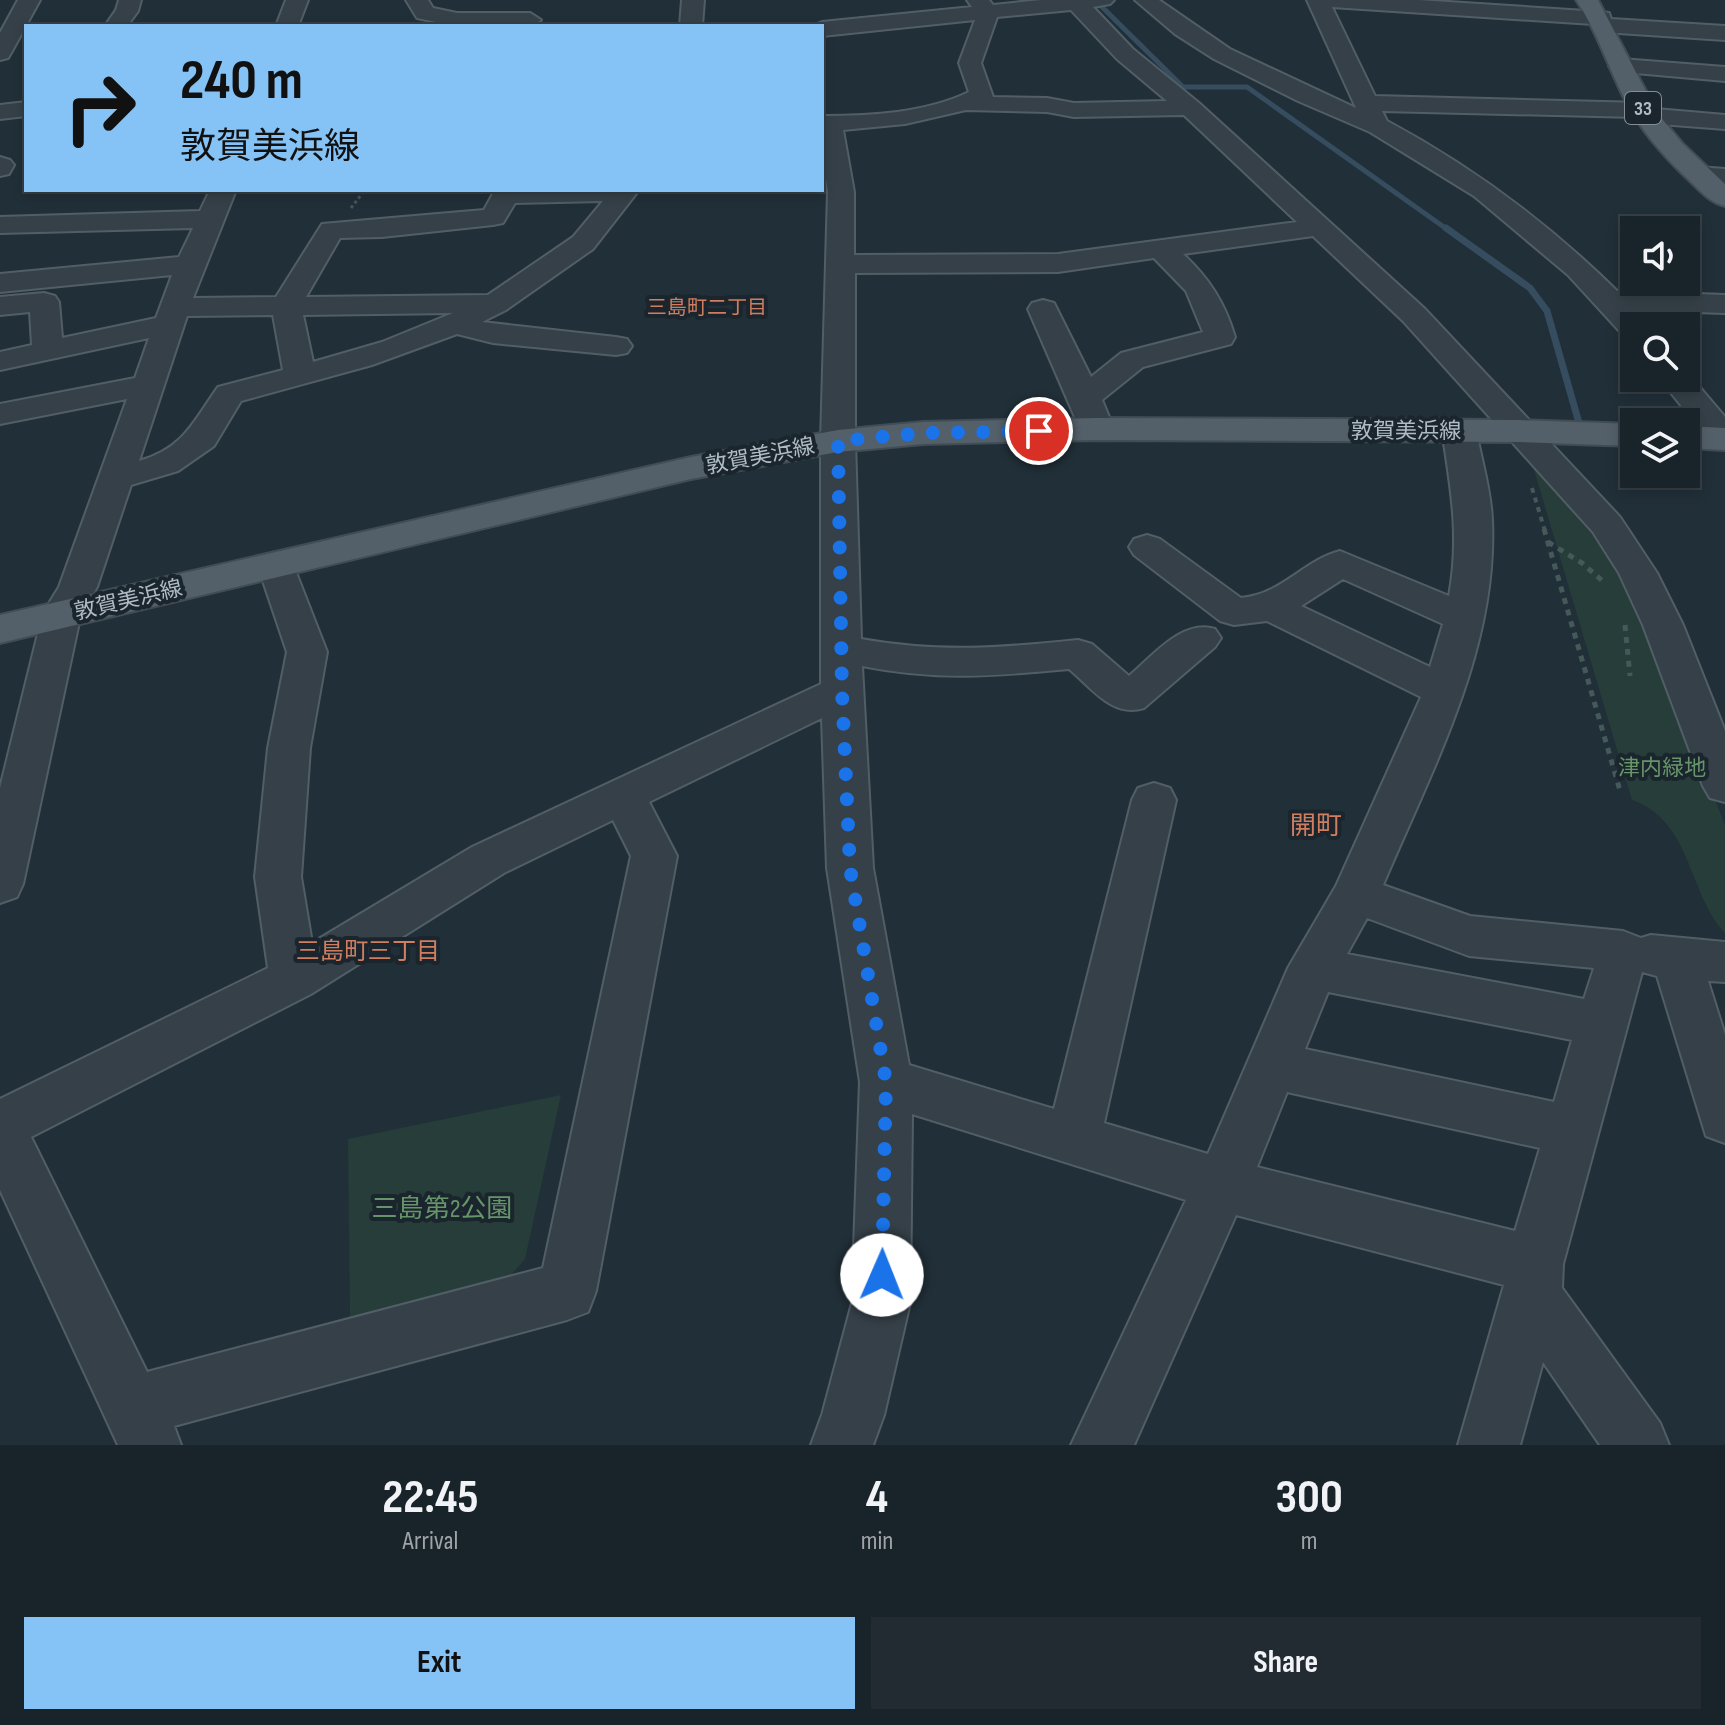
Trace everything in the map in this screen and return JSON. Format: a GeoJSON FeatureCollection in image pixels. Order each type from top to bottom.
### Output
{"type":"FeatureCollection","features":[{"type":"Feature","properties":{"kind":"main road","name":"33"},"geometry":{"type":"LineString","coordinates":[[1597,14],[1646,113],[1712,176],[1725,198]]}},
{"type":"Feature","properties":{"kind":"main road","name":"敦賀美浜線"},"geometry":{"type":"LineString","coordinates":[[0,629],[691,468],[838,441],[1091,414],[1620,435]]}},
{"type":"Feature","properties":{"kind":"main road"},"geometry":{"type":"LineString","coordinates":[[1700,437],[1725,438]]}},
{"type":"Feature","properties":{"kind":"street"},"geometry":{"type":"LineString","coordinates":[[0,53],[29,0]]}},
{"type":"Feature","properties":{"kind":"street"},"geometry":{"type":"LineString","coordinates":[[117,24],[127,11],[130,0]]}},
{"type":"Feature","properties":{"kind":"street"},"geometry":{"type":"LineString","coordinates":[[288,24],[297,0]]}},
{"type":"Feature","properties":{"kind":"street"},"geometry":{"type":"LineString","coordinates":[[417,0],[425,13],[457,20],[531,15]]}},
{"type":"Feature","properties":{"kind":"street"},"geometry":{"type":"LineString","coordinates":[[691,24],[693,0]]}},
{"type":"Feature","properties":{"kind":"street"},"geometry":{"type":"LineString","coordinates":[[1146,0],[1187,33],[1225,55],[1306,96],[1373,115],[1646,113],[1725,122]]}},
{"type":"Feature","properties":{"kind":"street"},"geometry":{"type":"LineString","coordinates":[[1620,312],[1525,221],[1477,184],[1373,115],[1318,0],[1597,14],[1725,33]]}},
{"type":"Feature","properties":{"kind":"street"},"geometry":{"type":"LineString","coordinates":[[824,29],[983,6],[1086,1],[1125,54],[1190,108],[1414,315],[1585,500],[1627,555],[1663,625],[1725,786]]}},
{"type":"Feature","properties":{"kind":"street"},"geometry":{"type":"LineString","coordinates":[[969,104],[982,95],[970,63],[983,6]]}},
{"type":"Feature","properties":{"kind":"street"},"geometry":{"type":"LineString","coordinates":[[1621,66],[1725,74]]}},
{"type":"Feature","properties":{"kind":"street"},"geometry":{"type":"LineString","coordinates":[[842,1445],[853,1415],[881,1303],[886,1082],[850,868],[842,670],[838,441],[841,192],[826,124],[969,104],[1047,105],[1074,110],[1190,108]]}},
{"type":"Feature","properties":{"kind":"street"},"geometry":{"type":"LineString","coordinates":[[0,112],[24,109]]}},
{"type":"Feature","properties":{"kind":"street"},"geometry":{"type":"LineString","coordinates":[[300,374],[286,307],[307,267],[332,230],[382,229],[493,217],[508,193],[625,192]]}},
{"type":"Feature","properties":{"kind":"street"},"geometry":{"type":"LineString","coordinates":[[118,478],[166,464],[202,439],[229,394],[401,347],[456,325],[495,304],[583,243],[625,192]]}},
{"type":"Feature","properties":{"kind":"street"},"geometry":{"type":"LineString","coordinates":[[0,225],[218,204],[190,265],[78,587],[62,613],[0,884]]}},
{"type":"Feature","properties":{"kind":"street"},"geometry":{"type":"LineString","coordinates":[[41,280],[72,216]]}},
{"type":"Feature","properties":{"kind":"street"},"geometry":{"type":"LineString","coordinates":[[839,264],[1058,263],[1320,227]]}},
{"type":"Feature","properties":{"kind":"street"},"geometry":{"type":"LineString","coordinates":[[1043,309],[1091,414],[1132,360],[1220,337],[1211,306],[1196,281],[1161,250]]}},
{"type":"Feature","properties":{"kind":"street"},"geometry":{"type":"LineString","coordinates":[[0,283],[190,265]]}},
{"type":"Feature","properties":{"kind":"street"},"geometry":{"type":"LineString","coordinates":[[1610,300],[1725,304]]}},
{"type":"Feature","properties":{"kind":"street"},"geometry":{"type":"LineString","coordinates":[[0,306],[44,302],[48,351]]}},
{"type":"Feature","properties":{"kind":"street"},"geometry":{"type":"LineString","coordinates":[[0,361],[174,316],[286,307],[495,304]]}},
{"type":"Feature","properties":{"kind":"street"},"geometry":{"type":"LineString","coordinates":[[456,325],[493,334],[616,346]]}},
{"type":"Feature","properties":{"kind":"street"},"geometry":{"type":"LineString","coordinates":[[0,414],[150,385]]}},
{"type":"Feature","properties":{"kind":"street"},"geometry":{"type":"LineString","coordinates":[[1687,392],[1725,438]]}},
{"type":"Feature","properties":{"kind":"street"},"geometry":{"type":"LineString","coordinates":[[1102,1445],[1222,1185],[1313,968],[1356,894],[1444,691],[1464,618],[1473,568],[1474,517],[1459,430]]}},
{"type":"Feature","properties":{"kind":"street"},"geometry":{"type":"LineString","coordinates":[[1147,547],[1234,612],[1272,608],[1340,563],[1464,618]]}},
{"type":"Feature","properties":{"kind":"street"},"geometry":{"type":"LineString","coordinates":[[277,566],[307,652],[289,748],[278,877],[294,979]]}},
{"type":"Feature","properties":{"kind":"street"},"geometry":{"type":"LineString","coordinates":[[1272,608],[1444,691]]}},
{"type":"Feature","properties":{"kind":"street"},"geometry":{"type":"LineString","coordinates":[[624,796],[654,856],[567,1291],[140,1426],[0,1128],[294,979],[488,860],[624,796],[842,670],[907,661],[976,664],[1078,654],[1129,698],[1201,638]]}},
{"type":"Feature","properties":{"kind":"street"},"geometry":{"type":"LineString","coordinates":[[1073,1140],[1154,800]]}},
{"type":"Feature","properties":{"kind":"street"},"geometry":{"type":"LineString","coordinates":[[1356,894],[1469,936],[1701,960],[1725,1119]]}},
{"type":"Feature","properties":{"kind":"street"},"geometry":{"type":"LineString","coordinates":[[1489,1445],[1600,1024],[1623,951]]}},
{"type":"Feature","properties":{"kind":"street"},"geometry":{"type":"LineString","coordinates":[[1313,968],[1600,1024]]}},
{"type":"Feature","properties":{"kind":"street"},"geometry":{"type":"LineString","coordinates":[[1271,1065],[1573,1131]]}},
{"type":"Feature","properties":{"kind":"street"},"geometry":{"type":"LineString","coordinates":[[886,1082],[1533,1280],[1638,1445]]}},
{"type":"Feature","properties":{"kind":"path"},"geometry":{"type":"LineString","coordinates":[[1528,476],[1621,794]]}},
{"type":"Feature","properties":{"kind":"path"},"geometry":{"type":"LineString","coordinates":[[1548,542],[1582,563],[1609,587]]}},
{"type":"Feature","properties":{"kind":"path"},"geometry":{"type":"LineString","coordinates":[[1625,622],[1630,676]]}},
{"type":"Feature","properties":{"kind":"green space","name":"津内緑地"},"geometry":{"type":"Polygon","coordinates":[[[1532,463],[1601,539],[1644,618],[1725,825],[1725,933],[1703,899],[1678,841],[1667,824],[1652,810],[1632,800],[1532,463]]]}},
{"type":"Feature","properties":{"kind":"green space","name":"三島第2公園"},"geometry":{"type":"Polygon","coordinates":[[[561,1095],[525,1259],[505,1282],[350,1317],[348,1139],[561,1095]]]}},
{"type":"Feature","properties":{"kind":"waterway"},"geometry":{"type":"LineString","coordinates":[[1095,0],[1183,87],[1247,87],[1448,230]]}},
{"type":"Feature","properties":{"kind":"waterway"},"geometry":{"type":"LineString","coordinates":[[1446,228],[1530,288],[1547,311],[1579,423]]}},
{"type":"Feature","properties":{"kind":"district","name":"三島町二丁目"},"geometry":{"type":"Point","coordinates":[707,307]}},
{"type":"Feature","properties":{"kind":"district","name":"開町"},"geometry":{"type":"Point","coordinates":[1316,825]}},
{"type":"Feature","properties":{"kind":"district","name":"三島町三丁目"},"geometry":{"type":"Point","coordinates":[368,951]}},
{"type":"Feature","properties":{"kind":"route"},"geometry":{"type":"LineString","coordinates":[[882,1275],[886,1082],[850,868],[842,691],[838,441],[923,433],[1039,431]]}}]}
